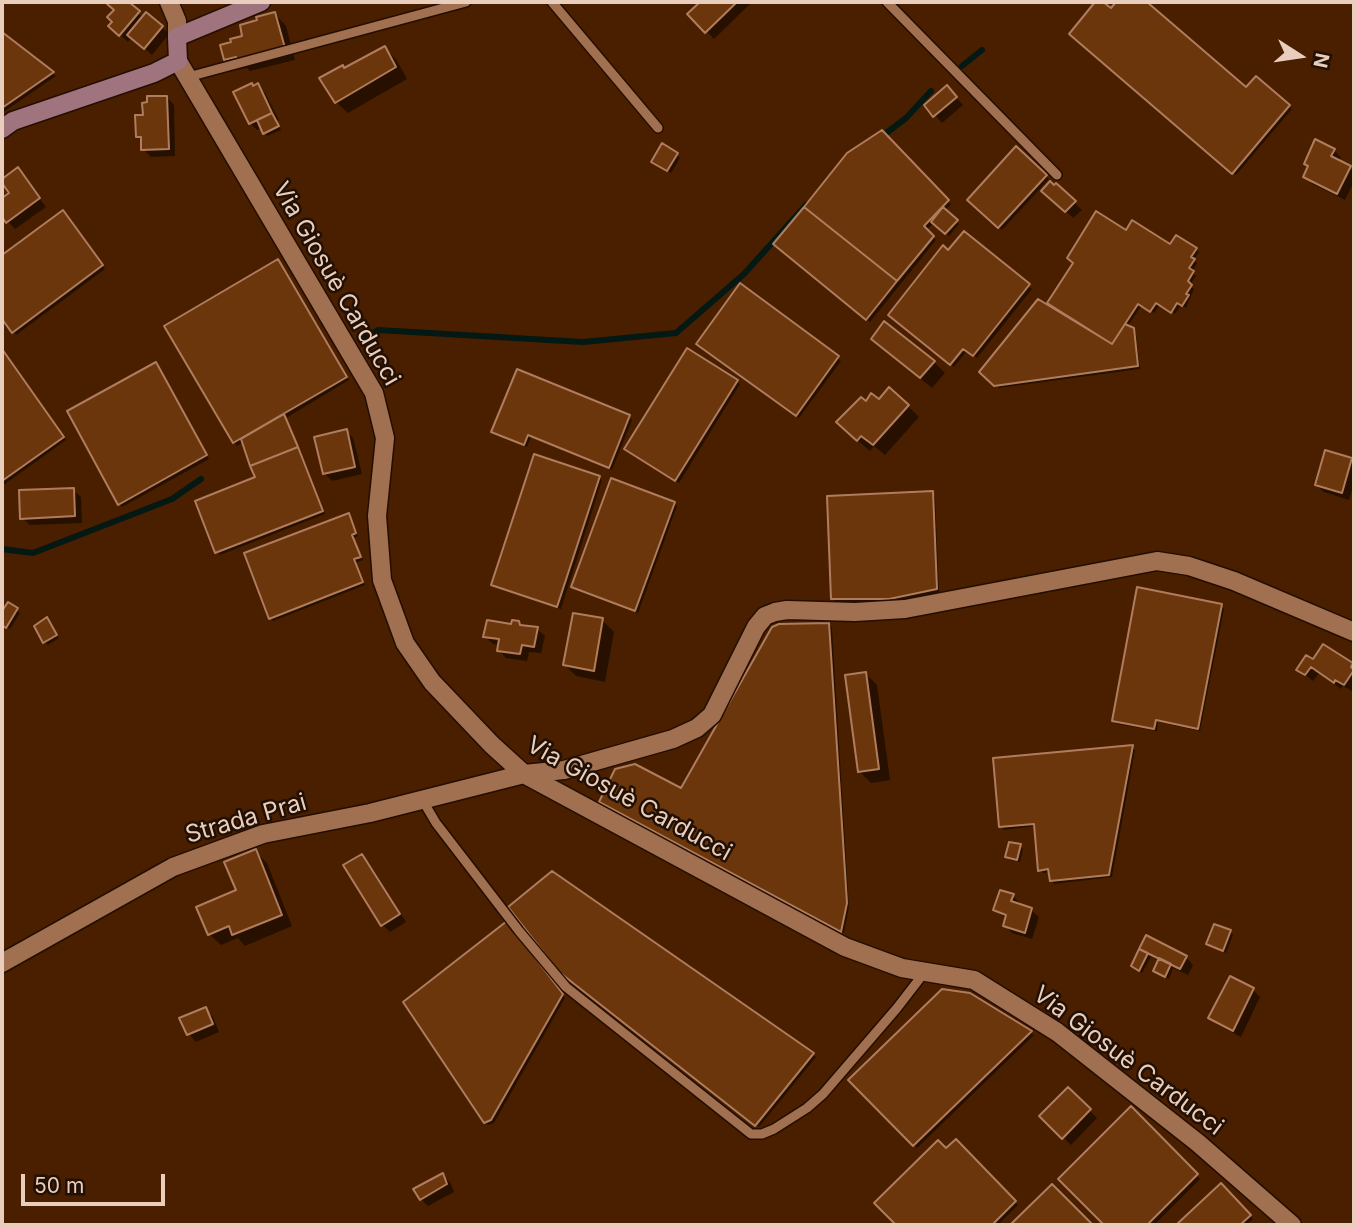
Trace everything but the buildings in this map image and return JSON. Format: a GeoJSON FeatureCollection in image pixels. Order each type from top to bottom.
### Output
{"type":"FeatureCollection","features":[{"type":"Feature","properties":{"kind":"street"},"geometry":{"type":"LineString","coordinates":[[2,129],[13,121],[154,73],[178,61],[177,21],[169,2]]}},
{"type":"Feature","properties":{"kind":"street"},"geometry":{"type":"LineString","coordinates":[[177,37],[261,2]]}},
{"type":"Feature","properties":{"kind":"street","name":"Via Giosuè Carducci"},"geometry":{"type":"LineString","coordinates":[[178,61],[374,393],[386,438],[377,516],[382,580],[405,643],[432,682],[492,745],[524,774],[845,947],[902,968],[974,980],[1057,1032],[1198,1143],[1292,1225]]}},
{"type":"Feature","properties":{"kind":"street","name":"Strada Prai"},"geometry":{"type":"LineString","coordinates":[[2,963],[173,867],[263,834],[423,801],[524,774],[564,770],[673,739],[697,728],[712,715],[756,627],[765,616],[787,610],[905,609],[1157,561],[1189,566],[1234,581],[1354,632]]}},
{"type":"Feature","properties":{"kind":"lane"},"geometry":{"type":"LineString","coordinates":[[187,78],[466,2]]}},
{"type":"Feature","properties":{"kind":"lane"},"geometry":{"type":"LineString","coordinates":[[552,2],[658,128]]}},
{"type":"Feature","properties":{"kind":"lane"},"geometry":{"type":"LineString","coordinates":[[887,2],[1057,175]]}},
{"type":"Feature","properties":{"kind":"lane"},"geometry":{"type":"LineString","coordinates":[[423,801],[436,823],[519,931],[566,987],[751,1134],[762,1134],[774,1129],[823,1094],[925,971]]}},
{"type":"Feature","properties":{"kind":"waterway"},"geometry":{"type":"LineString","coordinates":[[962,66],[982,50]]}},
{"type":"Feature","properties":{"kind":"waterway"},"geometry":{"type":"LineString","coordinates":[[881,137],[906,118],[931,91]]}},
{"type":"Feature","properties":{"kind":"waterway"},"geometry":{"type":"LineString","coordinates":[[362,340],[378,330],[583,342],[676,333],[744,274],[806,205]]}},
{"type":"Feature","properties":{"kind":"waterway"},"geometry":{"type":"LineString","coordinates":[[2,549],[33,553],[172,499],[201,479]]}}]}
